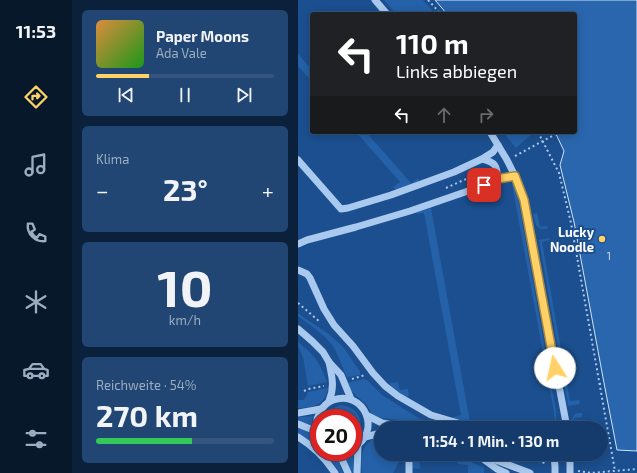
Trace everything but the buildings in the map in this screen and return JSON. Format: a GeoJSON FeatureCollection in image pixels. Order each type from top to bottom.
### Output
{"type":"FeatureCollection","features":[{"type":"Feature","properties":{"kind":"street"},"geometry":{"type":"LineString","coordinates":[[375,0],[385,12]]}},
{"type":"Feature","properties":{"kind":"street"},"geometry":{"type":"LineString","coordinates":[[491,134],[515,176],[524,200],[565,421]]}},
{"type":"Feature","properties":{"kind":"street"},"geometry":{"type":"LineString","coordinates":[[298,160],[341,209],[392,195],[454,172],[482,160],[494,152],[498,145]]}},
{"type":"Feature","properties":{"kind":"street"},"geometry":{"type":"LineString","coordinates":[[482,160],[492,162],[498,174],[497,179]]}},
{"type":"Feature","properties":{"kind":"street"},"geometry":{"type":"LineString","coordinates":[[298,244],[307,240],[410,211],[497,179],[515,176]]}},
{"type":"Feature","properties":{"kind":"street"},"geometry":{"type":"LineString","coordinates":[[298,270],[307,274],[324,309],[334,325],[353,346],[372,373],[385,386],[398,396],[431,415],[451,421]]}},
{"type":"Feature","properties":{"kind":"street"},"geometry":{"type":"LineString","coordinates":[[298,329],[323,352],[341,375],[351,400]]}},
{"type":"Feature","properties":{"kind":"street"},"geometry":{"type":"LineString","coordinates":[[322,409],[332,395],[333,384],[330,362]]}},
{"type":"Feature","properties":{"kind":"street"},"geometry":{"type":"LineString","coordinates":[[329,401],[343,398],[360,404],[368,416],[369,423],[365,437],[362,440]]}},
{"type":"Feature","properties":{"kind":"street"},"geometry":{"type":"LineString","coordinates":[[298,413],[310,411]]}},
{"type":"Feature","properties":{"kind":"street"},"geometry":{"type":"LineString","coordinates":[[368,416],[378,421]]}},
{"type":"Feature","properties":{"kind":"street"},"geometry":{"type":"LineString","coordinates":[[298,424],[310,430]]}},
{"type":"Feature","properties":{"kind":"street"},"geometry":{"type":"LineString","coordinates":[[365,437],[374,435]]}},
{"type":"Feature","properties":{"kind":"street"},"geometry":{"type":"LineString","coordinates":[[298,436],[315,449],[335,473]]}},
{"type":"Feature","properties":{"kind":"street"},"geometry":{"type":"LineString","coordinates":[[343,461],[348,473]]}},
{"type":"Feature","properties":{"kind":"street"},"geometry":{"type":"LineString","coordinates":[[356,461],[357,473]]}},
{"type":"Feature","properties":{"kind":"street"},"geometry":{"type":"LineString","coordinates":[[409,461],[409,473]]}},
{"type":"Feature","properties":{"kind":"street"},"geometry":{"type":"LineString","coordinates":[[486,461],[506,473]]}},
{"type":"Feature","properties":{"kind":"street"},"geometry":{"type":"LineString","coordinates":[[498,461],[530,473]]}},
{"type":"Feature","properties":{"kind":"street"},"geometry":{"type":"LineString","coordinates":[[555,461],[555,473]]}},
{"type":"Feature","properties":{"kind":"street"},"geometry":{"type":"LineString","coordinates":[[570,461],[570,473]]}},
{"type":"Feature","properties":{"kind":"path"},"geometry":{"type":"LineString","coordinates":[[428,0],[439,12]]}},
{"type":"Feature","properties":{"kind":"path"},"geometry":{"type":"LineString","coordinates":[[539,134],[559,172],[571,223],[615,471]]}},
{"type":"Feature","properties":{"kind":"path"},"geometry":{"type":"LineString","coordinates":[[599,384],[604,383]]}},
{"type":"Feature","properties":{"kind":"shaded area"},"geometry":{"type":"Polygon","coordinates":[[[384,0],[423,0],[433,12],[394,12],[384,0]]]}},
{"type":"Feature","properties":{"kind":"shaded area"},"geometry":{"type":"Polygon","coordinates":[[[298,54],[310,68],[310,80],[298,66],[298,54]]]}},
{"type":"Feature","properties":{"kind":"shaded area"},"geometry":{"type":"Polygon","coordinates":[[[358,134],[368,134],[411,183],[418,178],[419,181],[397,190],[393,187],[400,182],[358,134]]]}},
{"type":"Feature","properties":{"kind":"shaded area"},"geometry":{"type":"Polygon","coordinates":[[[505,134],[532,134],[516,148],[505,134]]]}},
{"type":"Feature","properties":{"kind":"shaded area"},"geometry":{"type":"Polygon","coordinates":[[[512,184],[515,186],[517,192],[556,411],[556,421],[555,421],[512,184]]]}},
{"type":"Feature","properties":{"kind":"shaded area"},"geometry":{"type":"Polygon","coordinates":[[[431,208],[470,421],[453,419],[453,417],[461,415],[424,213],[416,214],[417,212],[431,208]]]}},
{"type":"Feature","properties":{"kind":"shaded area"},"geometry":{"type":"Polygon","coordinates":[[[537,213],[540,227],[548,226],[547,229],[540,229],[536,225],[533,214],[537,213]]]}},
{"type":"Feature","properties":{"kind":"shaded area"},"geometry":{"type":"Polygon","coordinates":[[[549,238],[550,240],[542,242],[570,401],[579,400],[580,402],[579,404],[569,406],[539,240],[549,238]]]}},
{"type":"Feature","properties":{"kind":"shaded area"},"geometry":{"type":"Polygon","coordinates":[[[298,313],[342,346],[360,371],[360,375],[347,377],[339,357],[332,345],[320,333],[298,316],[298,313]]]}},
{"type":"Feature","properties":{"kind":"shaded area"},"geometry":{"type":"Polygon","coordinates":[[[298,342],[316,359],[327,382],[308,386],[303,357],[298,346],[298,342]]]}},
{"type":"Feature","properties":{"kind":"shaded area"},"geometry":{"type":"Polygon","coordinates":[[[363,379],[367,380],[382,395],[423,421],[405,421],[382,418],[372,414],[367,405],[351,391],[348,383],[363,379]]]}},
{"type":"Feature","properties":{"kind":"shaded area"},"geometry":{"type":"Polygon","coordinates":[[[398,382],[400,390],[408,389],[409,396],[406,397],[391,386],[390,383],[398,382]]]}},
{"type":"Feature","properties":{"kind":"shaded area"},"geometry":{"type":"Polygon","coordinates":[[[328,388],[327,394],[318,404],[298,408],[298,400],[303,400],[308,392],[328,388]]]}},
{"type":"Feature","properties":{"kind":"shaded area"},"geometry":{"type":"Polygon","coordinates":[[[341,405],[348,406],[353,409],[333,409],[341,405]]]}},
{"type":"Feature","properties":{"kind":"shaded area"},"geometry":{"type":"Polygon","coordinates":[[[582,413],[582,417],[574,418],[574,421],[571,421],[571,420],[575,414],[582,413]]]}},
{"type":"Feature","properties":{"kind":"shaded area"},"geometry":{"type":"Polygon","coordinates":[[[310,416],[310,424],[298,421],[298,417],[310,416]]]}},
{"type":"Feature","properties":{"kind":"shaded area"},"geometry":{"type":"Polygon","coordinates":[[[298,428],[305,430],[310,434],[310,442],[298,433],[298,428]]]}},
{"type":"Feature","properties":{"kind":"shaded area"},"geometry":{"type":"Polygon","coordinates":[[[373,440],[374,461],[398,461],[393,473],[362,473],[363,451],[368,443],[373,440]]]}},
{"type":"Feature","properties":{"kind":"shaded area"},"geometry":{"type":"Polygon","coordinates":[[[331,461],[338,461],[343,473],[340,473],[331,461]]]}},
{"type":"Feature","properties":{"kind":"shaded area"},"geometry":{"type":"Polygon","coordinates":[[[347,461],[353,461],[354,472],[351,473],[347,461]]]}},
{"type":"Feature","properties":{"kind":"shaded area"},"geometry":{"type":"Polygon","coordinates":[[[413,461],[419,461],[420,469],[412,468],[413,461]]]}},
{"type":"Feature","properties":{"kind":"shaded area"},"geometry":{"type":"Polygon","coordinates":[[[458,461],[469,461],[484,468],[484,473],[468,473],[468,465],[458,464],[458,461]]]}},
{"type":"Feature","properties":{"kind":"place","name":"Lucky Noodle"},"geometry":{"type":"Point","coordinates":[602,239]}},
{"type":"Feature","properties":{"kind":"route"},"geometry":{"type":"LineString","coordinates":[[484,185],[497,179],[515,176],[524,200],[532,236],[555,368]]}}]}
